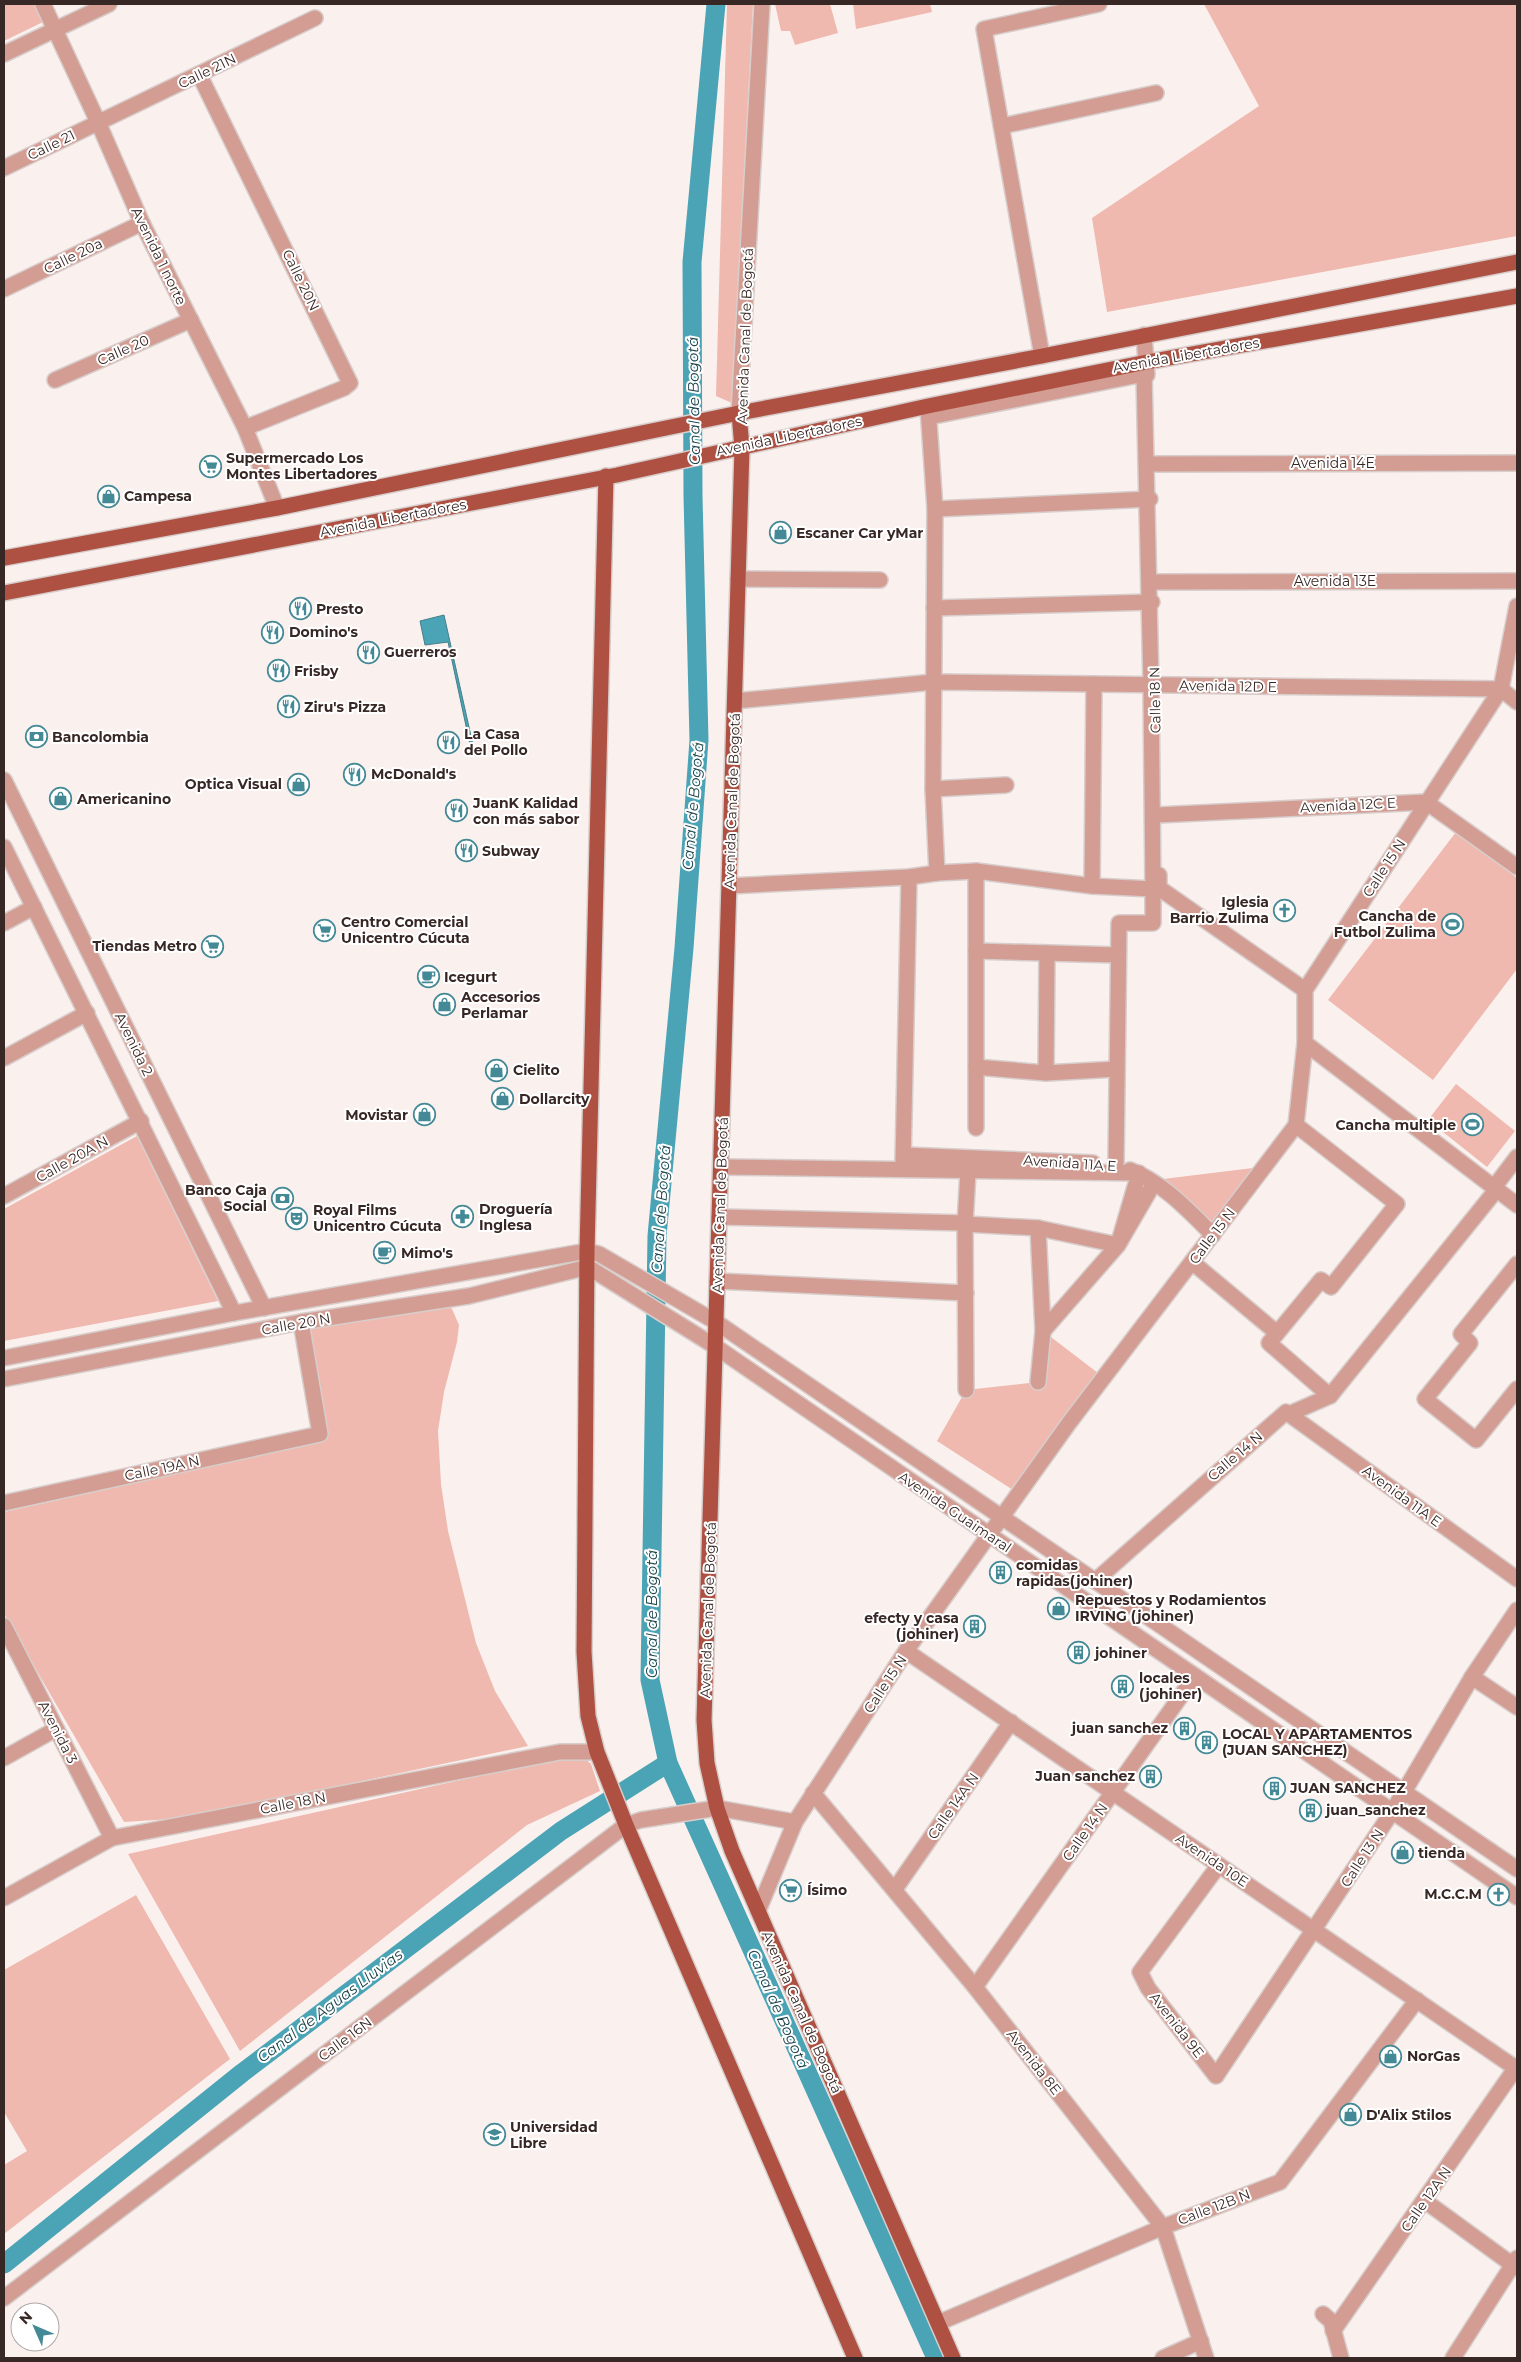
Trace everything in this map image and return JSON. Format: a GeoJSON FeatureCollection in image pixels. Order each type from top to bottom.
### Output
{"type":"FeatureCollection","features":[{"type":"Feature","properties":{"kind":"main road","name":"Avenida Libertadores"},"geometry":{"type":"LineString","coordinates":[[4,558],[277,508],[733,414],[1042,356],[1144,334],[1517,262]]}},
{"type":"Feature","properties":{"kind":"main road","name":"Avenida Libertadores"},"geometry":{"type":"LineString","coordinates":[[4,593],[612,476],[725,450],[928,412],[1147,362],[1517,296]]}},
{"type":"Feature","properties":{"kind":"main road","name":"Avenida Canal de Bogotá"},"geometry":{"type":"LineString","coordinates":[[733,414],[742,448],[704,1720],[707,1763],[717,1808],[732,1851],[953,2358]]}},
{"type":"Feature","properties":{"kind":"main road"},"geometry":{"type":"LineString","coordinates":[[612,476],[584,1652],[588,1716],[597,1752],[626,1825],[855,2358]]}},
{"type":"Feature","properties":{"kind":"street","name":"Avenida 1 norte"},"geometry":{"type":"LineString","coordinates":[[43,4],[98,122],[142,223],[245,428],[277,508]]}},
{"type":"Feature","properties":{"kind":"street"},"geometry":{"type":"LineString","coordinates":[[4,54],[109,4]]}},
{"type":"Feature","properties":{"kind":"street","name":"Avenida Canal de Bogotá"},"geometry":{"type":"LineString","coordinates":[[733,414],[762,4]]}},
{"type":"Feature","properties":{"kind":"street"},"geometry":{"type":"LineString","coordinates":[[1042,356],[984,29],[1099,4]]}},
{"type":"Feature","properties":{"kind":"street","name":"Calle 21N"},"geometry":{"type":"LineString","coordinates":[[98,122],[200,76],[315,18]]}},
{"type":"Feature","properties":{"kind":"street","name":"Calle 20N"},"geometry":{"type":"LineString","coordinates":[[200,76],[350,383],[344,388],[245,428]]}},
{"type":"Feature","properties":{"kind":"street"},"geometry":{"type":"LineString","coordinates":[[1002,126],[1156,93]]}},
{"type":"Feature","properties":{"kind":"street","name":"Calle 21"},"geometry":{"type":"LineString","coordinates":[[4,168],[98,122]]}},
{"type":"Feature","properties":{"kind":"street","name":"Calle 20a"},"geometry":{"type":"LineString","coordinates":[[4,289],[142,223]]}},
{"type":"Feature","properties":{"kind":"street","name":"Calle 20"},"geometry":{"type":"LineString","coordinates":[[55,380],[191,320]]}},
{"type":"Feature","properties":{"kind":"street","name":"Calle 18 N"},"geometry":{"type":"LineString","coordinates":[[1144,334],[1147,362],[1148,499],[1152,582],[1150,602],[1159,888],[1305,990]]}},
{"type":"Feature","properties":{"kind":"street"},"geometry":{"type":"LineString","coordinates":[[934,608],[1150,602],[1144,374],[928,412],[935,509],[934,608],[933,789],[937,873]]}},
{"type":"Feature","properties":{"kind":"street","name":"Avenida 14E"},"geometry":{"type":"LineString","coordinates":[[1149,464],[1517,463]]}},
{"type":"Feature","properties":{"kind":"street"},"geometry":{"type":"LineString","coordinates":[[935,509],[1148,499]]}},
{"type":"Feature","properties":{"kind":"street"},"geometry":{"type":"LineString","coordinates":[[738,578],[880,580]]}},
{"type":"Feature","properties":{"kind":"street","name":"Avenida 13E"},"geometry":{"type":"LineString","coordinates":[[1152,582],[1517,581]]}},
{"type":"Feature","properties":{"kind":"street","name":"Calle 15 N"},"geometry":{"type":"LineString","coordinates":[[1305,990],[1501,689],[1517,606]]}},
{"type":"Feature","properties":{"kind":"street","name":"Avenida 12D E"},"geometry":{"type":"LineString","coordinates":[[735,701],[934,682],[1501,689]]}},
{"type":"Feature","properties":{"kind":"street"},"geometry":{"type":"LineString","coordinates":[[1092,886],[1094,684]]}},
{"type":"Feature","properties":{"kind":"street"},"geometry":{"type":"LineString","coordinates":[[1116,1164],[1119,923],[1153,923],[1153,685]]}},
{"type":"Feature","properties":{"kind":"street"},"geometry":{"type":"LineString","coordinates":[[1501,689],[1517,702]]}},
{"type":"Feature","properties":{"kind":"street","name":"Avenida 2"},"geometry":{"type":"LineString","coordinates":[[4,780],[264,1308]]}},
{"type":"Feature","properties":{"kind":"street"},"geometry":{"type":"LineString","coordinates":[[933,789],[1006,785]]}},
{"type":"Feature","properties":{"kind":"street"},"geometry":{"type":"LineString","coordinates":[[1426,802],[1517,867]]}},
{"type":"Feature","properties":{"kind":"street","name":"Avenida 12C E"},"geometry":{"type":"LineString","coordinates":[[1157,815],[1426,802]]}},
{"type":"Feature","properties":{"kind":"street","name":"Avenida 2"},"geometry":{"type":"LineString","coordinates":[[4,847],[234,1313]]}},
{"type":"Feature","properties":{"kind":"street"},"geometry":{"type":"LineString","coordinates":[[729,886],[909,877],[976,871],[1092,886],[1154,889]]}},
{"type":"Feature","properties":{"kind":"street"},"geometry":{"type":"LineString","coordinates":[[976,871],[976,1128]]}},
{"type":"Feature","properties":{"kind":"street"},"geometry":{"type":"LineString","coordinates":[[903,1162],[909,877]]}},
{"type":"Feature","properties":{"kind":"street"},"geometry":{"type":"LineString","coordinates":[[4,924],[34,907]]}},
{"type":"Feature","properties":{"kind":"street"},"geometry":{"type":"LineString","coordinates":[[976,951],[1118,955]]}},
{"type":"Feature","properties":{"kind":"street"},"geometry":{"type":"LineString","coordinates":[[1046,1073],[1047,953]]}},
{"type":"Feature","properties":{"kind":"street"},"geometry":{"type":"LineString","coordinates":[[1305,990],[1305,1043],[1296,1125],[1397,1204],[1331,1287],[1321,1280],[1269,1343],[1330,1396],[1496,1188],[1517,1157]]}},
{"type":"Feature","properties":{"kind":"street"},"geometry":{"type":"LineString","coordinates":[[4,1058],[87,1013]]}},
{"type":"Feature","properties":{"kind":"street"},"geometry":{"type":"LineString","coordinates":[[1305,1043],[1517,1205]]}},
{"type":"Feature","properties":{"kind":"street"},"geometry":{"type":"LineString","coordinates":[[976,1067],[1046,1073],[1117,1069]]}},
{"type":"Feature","properties":{"kind":"street","name":"Calle 20A N"},"geometry":{"type":"LineString","coordinates":[[4,1196],[141,1122]]}},
{"type":"Feature","properties":{"kind":"street","name":"Calle 15 N"},"geometry":{"type":"LineString","coordinates":[[758,1910],[796,1822],[906,1651],[1069,1423],[1296,1125]]}},
{"type":"Feature","properties":{"kind":"street"},"geometry":{"type":"LineString","coordinates":[[721,1167],[903,1162],[968,1172],[1139,1173],[1118,1245]]}},
{"type":"Feature","properties":{"kind":"street","name":"Avenida 11A E"},"geometry":{"type":"LineString","coordinates":[[903,1162],[1116,1164],[1139,1173],[1183,1205],[1213,1235]]}},
{"type":"Feature","properties":{"kind":"street"},"geometry":{"type":"LineString","coordinates":[[966,1390],[966,1224],[968,1172]]}},
{"type":"Feature","properties":{"kind":"street"},"geometry":{"type":"LineString","coordinates":[[1043,1331],[1118,1245],[1150,1190]]}},
{"type":"Feature","properties":{"kind":"street"},"geometry":{"type":"LineString","coordinates":[[719,1217],[966,1224],[1038,1228],[1118,1245]]}},
{"type":"Feature","properties":{"kind":"street"},"geometry":{"type":"LineString","coordinates":[[1038,1228],[1043,1331],[1038,1382]]}},
{"type":"Feature","properties":{"kind":"street","name":"Calle 20 N"},"geometry":{"type":"LineString","coordinates":[[4,1358],[234,1313],[593,1252]]}},
{"type":"Feature","properties":{"kind":"street","name":"Avenida Guaimaral"},"geometry":{"type":"LineString","coordinates":[[593,1252],[716,1322],[1517,1869]]}},
{"type":"Feature","properties":{"kind":"street"},"geometry":{"type":"LineString","coordinates":[[1192,1262],[1277,1334]]}},
{"type":"Feature","properties":{"kind":"street"},"geometry":{"type":"LineString","coordinates":[[1517,1264],[1461,1334],[1470,1343],[1425,1399],[1476,1440],[1517,1389]]}},
{"type":"Feature","properties":{"kind":"street","name":"Calle 20 N"},"geometry":{"type":"LineString","coordinates":[[4,1379],[301,1322],[469,1296],[594,1271]]}},
{"type":"Feature","properties":{"kind":"street","name":"Avenida Guaimaral"},"geometry":{"type":"LineString","coordinates":[[594,1271],[716,1347],[1517,1897]]}},
{"type":"Feature","properties":{"kind":"street"},"geometry":{"type":"LineString","coordinates":[[717,1281],[966,1292]]}},
{"type":"Feature","properties":{"kind":"street","name":"Calle 19A N"},"geometry":{"type":"LineString","coordinates":[[4,1503],[320,1434],[301,1322]]}},
{"type":"Feature","properties":{"kind":"street","name":"Calle 14 N"},"geometry":{"type":"LineString","coordinates":[[1094,1581],[1288,1413],[1330,1396]]}},
{"type":"Feature","properties":{"kind":"street","name":"Avenida 11A E"},"geometry":{"type":"LineString","coordinates":[[1288,1413],[1517,1579]]}},
{"type":"Feature","properties":{"kind":"street","name":"Calle 13 N"},"geometry":{"type":"LineString","coordinates":[[1216,2076],[1405,1792],[1472,1677],[1517,1610]]}},
{"type":"Feature","properties":{"kind":"street","name":"Avenida 3"},"geometry":{"type":"LineString","coordinates":[[4,1627],[112,1838]]}},
{"type":"Feature","properties":{"kind":"street","name":"Avenida 10E"},"geometry":{"type":"LineString","coordinates":[[906,1651],[1517,2068]]}},
{"type":"Feature","properties":{"kind":"street","name":"Calle 14 N"},"geometry":{"type":"LineString","coordinates":[[975,1987],[1195,1676]]}},
{"type":"Feature","properties":{"kind":"street"},"geometry":{"type":"LineString","coordinates":[[1472,1677],[1517,1707]]}},
{"type":"Feature","properties":{"kind":"street","name":"Calle 14A N"},"geometry":{"type":"LineString","coordinates":[[894,1889],[1011,1722]]}},
{"type":"Feature","properties":{"kind":"street"},"geometry":{"type":"LineString","coordinates":[[4,1758],[56,1729]]}},
{"type":"Feature","properties":{"kind":"street","name":"Calle 18 N"},"geometry":{"type":"LineString","coordinates":[[4,1898],[112,1838],[560,1752],[597,1752]]}},
{"type":"Feature","properties":{"kind":"street","name":"Avenida 8E"},"geometry":{"type":"LineString","coordinates":[[813,1793],[975,1987],[1163,2227],[1206,2358]]}},
{"type":"Feature","properties":{"kind":"street"},"geometry":{"type":"LineString","coordinates":[[717,1808],[796,1822]]}},
{"type":"Feature","properties":{"kind":"street","name":"Calle 16N"},"geometry":{"type":"LineString","coordinates":[[4,2298],[626,1825],[641,1820],[717,1808]]}},
{"type":"Feature","properties":{"kind":"street","name":"Avenida 9E"},"geometry":{"type":"LineString","coordinates":[[1216,2076],[1148,1988],[1140,1972],[1219,1865]]}},
{"type":"Feature","properties":{"kind":"street","name":"Calle 12B N"},"geometry":{"type":"LineString","coordinates":[[938,2323],[1163,2227],[1280,2182],[1417,2000]]}},
{"type":"Feature","properties":{"kind":"street","name":"Calle 12A N"},"geometry":{"type":"LineString","coordinates":[[1333,2331],[1517,2068]]}},
{"type":"Feature","properties":{"kind":"street"},"geometry":{"type":"LineString","coordinates":[[1425,2201],[1516,2264],[1452,2358]]}},
{"type":"Feature","properties":{"kind":"street"},"geometry":{"type":"LineString","coordinates":[[1323,2314],[1331,2321],[1341,2358]]}},
{"type":"Feature","properties":{"kind":"street"},"geometry":{"type":"LineString","coordinates":[[1163,2358],[1201,2342]]}},
{"type":"Feature","properties":{"kind":"shaded area"},"geometry":{"type":"Polygon","coordinates":[[[4,4],[35,4],[43,22],[4,41],[4,4]]]}},
{"type":"Feature","properties":{"kind":"shaded area"},"geometry":{"type":"Polygon","coordinates":[[[727,4],[753,4],[732,403],[716,396],[727,4]]]}},
{"type":"Feature","properties":{"kind":"shaded area"},"geometry":{"type":"Polygon","coordinates":[[[775,4],[830,4],[838,33],[795,45],[790,31],[781,31],[775,4]]]}},
{"type":"Feature","properties":{"kind":"shaded area"},"geometry":{"type":"Polygon","coordinates":[[[853,4],[930,4],[932,12],[856,29],[853,4]]]}},
{"type":"Feature","properties":{"kind":"shaded area"},"geometry":{"type":"Polygon","coordinates":[[[1204,4],[1517,4],[1517,236],[1107,312],[1092,218],[1259,106],[1204,4]]]}},
{"type":"Feature","properties":{"kind":"shaded area","name":"Cancha de Futbol Zulima"},"geometry":{"type":"Polygon","coordinates":[[[1456,832],[1517,878],[1517,969],[1433,1080],[1328,1000],[1456,832]]]}},
{"type":"Feature","properties":{"kind":"shaded area","name":"Cancha multiple"},"geometry":{"type":"Polygon","coordinates":[[[1456,1084],[1515,1131],[1487,1167],[1428,1120],[1456,1084]]]}},
{"type":"Feature","properties":{"kind":"shaded area"},"geometry":{"type":"Polygon","coordinates":[[[137,1136],[218,1301],[4,1341],[4,1209],[137,1136]]]}},
{"type":"Feature","properties":{"kind":"shaded area"},"geometry":{"type":"Polygon","coordinates":[[[1261,1167],[1214,1230],[1155,1180],[1261,1167]]]}},
{"type":"Feature","properties":{"kind":"shaded area"},"geometry":{"type":"Polygon","coordinates":[[[441,1300],[452,1309],[459,1325],[457,1342],[444,1392],[438,1431],[441,1484],[448,1531],[476,1643],[495,1691],[528,1746],[187,1818],[124,1822],[4,1614],[4,1512],[326,1440],[306,1328],[441,1300]]]}},
{"type":"Feature","properties":{"kind":"shaded area"},"geometry":{"type":"Polygon","coordinates":[[[1043,1331],[1098,1373],[1013,1490],[937,1441],[966,1390],[1038,1382],[1043,1331]]]}},
{"type":"Feature","properties":{"kind":"shaded area"},"geometry":{"type":"Polygon","coordinates":[[[582,1756],[591,1764],[600,1791],[527,1825],[240,2051],[128,1854],[564,1757],[582,1756]]]}},
{"type":"Feature","properties":{"kind":"shaded area"},"geometry":{"type":"Polygon","coordinates":[[[136,1895],[230,2059],[4,2234],[4,2165],[27,2151],[4,2112],[4,1970],[136,1895]]]}},
{"type":"Feature","properties":{"kind":"water"},"geometry":{"type":"Polygon","coordinates":[[[444,615],[475,754],[472,754],[448,642],[425,645],[420,621],[444,615]]]}},
{"type":"Feature","properties":{"kind":"waterway","name":"Canal de Bogotá"},"geometry":{"type":"LineString","coordinates":[[716,4],[692,262],[693,496],[699,740],[684,948],[657,1236],[650,1680],[668,1763],[936,2358]]}},
{"type":"Feature","properties":{"kind":"waterway","name":"Canal de Aguas Lluvias"},"geometry":{"type":"LineString","coordinates":[[4,2264],[242,2073],[561,1831],[668,1763]]}},
{"type":"Feature","properties":{"kind":"place","name":"Supermercado Los Montes Libertadores"},"geometry":{"type":"Point","coordinates":[210,466]}},
{"type":"Feature","properties":{"kind":"place","name":"Campesa"},"geometry":{"type":"Point","coordinates":[108,496]}},
{"type":"Feature","properties":{"kind":"place","name":"Escaner Car yMar"},"geometry":{"type":"Point","coordinates":[780,533]}},
{"type":"Feature","properties":{"kind":"place","name":"Presto"},"geometry":{"type":"Point","coordinates":[300,609]}},
{"type":"Feature","properties":{"kind":"place","name":"Domino's"},"geometry":{"type":"Point","coordinates":[273,632]}},
{"type":"Feature","properties":{"kind":"place","name":"Guerreros"},"geometry":{"type":"Point","coordinates":[368,652]}},
{"type":"Feature","properties":{"kind":"place","name":"Frisby"},"geometry":{"type":"Point","coordinates":[278,671]}},
{"type":"Feature","properties":{"kind":"place","name":"Ziru's Pizza"},"geometry":{"type":"Point","coordinates":[288,707]}},
{"type":"Feature","properties":{"kind":"place","name":"Bancolombia"},"geometry":{"type":"Point","coordinates":[36,737]}},
{"type":"Feature","properties":{"kind":"place","name":"La Casa del Pollo"},"geometry":{"type":"Point","coordinates":[448,742]}},
{"type":"Feature","properties":{"kind":"place","name":"McDonald's"},"geometry":{"type":"Point","coordinates":[355,774]}},
{"type":"Feature","properties":{"kind":"place","name":"Optica Visual"},"geometry":{"type":"Point","coordinates":[298,784]}},
{"type":"Feature","properties":{"kind":"place","name":"Americanino"},"geometry":{"type":"Point","coordinates":[61,799]}},
{"type":"Feature","properties":{"kind":"place","name":"JuanK Kalidad con más sabor"},"geometry":{"type":"Point","coordinates":[457,811]}},
{"type":"Feature","properties":{"kind":"place","name":"Subway"},"geometry":{"type":"Point","coordinates":[466,851]}},
{"type":"Feature","properties":{"kind":"place","name":"Iglesia Barrio Zulima"},"geometry":{"type":"Point","coordinates":[1285,910]}},
{"type":"Feature","properties":{"kind":"place","name":"Cancha de Futbol Zulima"},"geometry":{"type":"Point","coordinates":[1452,924]}},
{"type":"Feature","properties":{"kind":"place","name":"Centro Comercial Unicentro Cúcuta"},"geometry":{"type":"Point","coordinates":[325,930]}},
{"type":"Feature","properties":{"kind":"place","name":"Tiendas Metro"},"geometry":{"type":"Point","coordinates":[213,946]}},
{"type":"Feature","properties":{"kind":"place","name":"Icegurt"},"geometry":{"type":"Point","coordinates":[428,977]}},
{"type":"Feature","properties":{"kind":"place","name":"Accesorios Perlamar"},"geometry":{"type":"Point","coordinates":[445,1005]}},
{"type":"Feature","properties":{"kind":"place","name":"Cielito"},"geometry":{"type":"Point","coordinates":[497,1070]}},
{"type":"Feature","properties":{"kind":"place","name":"Dollarcity"},"geometry":{"type":"Point","coordinates":[503,1099]}},
{"type":"Feature","properties":{"kind":"place","name":"Movistar"},"geometry":{"type":"Point","coordinates":[424,1115]}},
{"type":"Feature","properties":{"kind":"place","name":"Cancha multiple"},"geometry":{"type":"Point","coordinates":[1472,1125]}},
{"type":"Feature","properties":{"kind":"place","name":"Banco Caja Social"},"geometry":{"type":"Point","coordinates":[283,1198]}},
{"type":"Feature","properties":{"kind":"place","name":"Droguería Inglesa"},"geometry":{"type":"Point","coordinates":[463,1217]}},
{"type":"Feature","properties":{"kind":"place","name":"Royal Films Unicentro Cúcuta"},"geometry":{"type":"Point","coordinates":[297,1218]}},
{"type":"Feature","properties":{"kind":"place","name":"Mimo's"},"geometry":{"type":"Point","coordinates":[385,1253]}},
{"type":"Feature","properties":{"kind":"place","name":"comidas rapidas(johiner)"},"geometry":{"type":"Point","coordinates":[1000,1573]}},
{"type":"Feature","properties":{"kind":"place","name":"Repuestos y Rodamientos IRVING (johiner)"},"geometry":{"type":"Point","coordinates":[1059,1608]}},
{"type":"Feature","properties":{"kind":"place","name":"efecty y casa (johiner)"},"geometry":{"type":"Point","coordinates":[975,1626]}},
{"type":"Feature","properties":{"kind":"place","name":"johiner"},"geometry":{"type":"Point","coordinates":[1079,1653]}},
{"type":"Feature","properties":{"kind":"place","name":"locales (johiner)"},"geometry":{"type":"Point","coordinates":[1123,1686]}},
{"type":"Feature","properties":{"kind":"place","name":"juan sanchez"},"geometry":{"type":"Point","coordinates":[1184,1728]}},
{"type":"Feature","properties":{"kind":"place","name":"LOCAL Y APARTAMENTOS (JUAN SANCHEZ)"},"geometry":{"type":"Point","coordinates":[1206,1742]}},
{"type":"Feature","properties":{"kind":"place","name":"Juan sanchez"},"geometry":{"type":"Point","coordinates":[1151,1776]}},
{"type":"Feature","properties":{"kind":"place","name":"JUAN SANCHEZ"},"geometry":{"type":"Point","coordinates":[1274,1788]}},
{"type":"Feature","properties":{"kind":"place","name":"juan_sanchez"},"geometry":{"type":"Point","coordinates":[1310,1810]}},
{"type":"Feature","properties":{"kind":"place","name":"tienda"},"geometry":{"type":"Point","coordinates":[1402,1853]}},
{"type":"Feature","properties":{"kind":"place","name":"Ísimo"},"geometry":{"type":"Point","coordinates":[791,1890]}},
{"type":"Feature","properties":{"kind":"place","name":"M.C.C.M"},"geometry":{"type":"Point","coordinates":[1498,1894]}},
{"type":"Feature","properties":{"kind":"place","name":"NorGas"},"geometry":{"type":"Point","coordinates":[1391,2056]}},
{"type":"Feature","properties":{"kind":"place","name":"D'Alix Stilos"},"geometry":{"type":"Point","coordinates":[1350,2115]}},
{"type":"Feature","properties":{"kind":"place","name":"Universidad Libre"},"geometry":{"type":"Point","coordinates":[494,2135]}}]}
